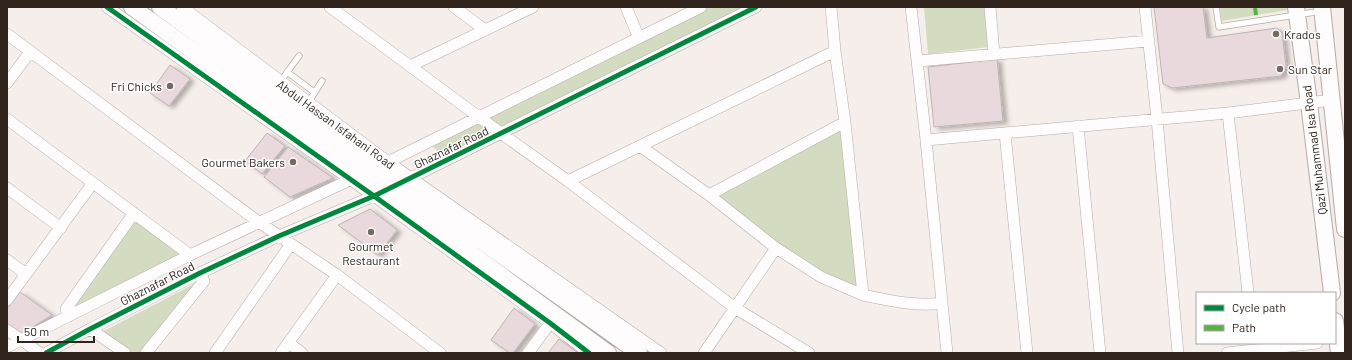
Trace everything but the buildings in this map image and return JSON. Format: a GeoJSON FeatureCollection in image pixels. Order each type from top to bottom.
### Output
{"type":"FeatureCollection","features":[{"type":"Feature","properties":{"kind":"main road"},"geometry":{"type":"LineString","coordinates":[[132,7],[356,177],[553,319],[608,353]]}},
{"type":"Feature","properties":{"kind":"main road","name":"Abdul Hassan Isfahani Road"},"geometry":{"type":"LineString","coordinates":[[160,7],[281,82],[308,102],[383,164],[639,353]]}},
{"type":"Feature","properties":{"kind":"main road","name":"Qazi Muhammad Isa Road"},"geometry":{"type":"LineString","coordinates":[[1322,9],[1345,229]]}},
{"type":"Feature","properties":{"kind":"main road","name":"Qazi Muhammad Isa Road"},"geometry":{"type":"LineString","coordinates":[[1296,10],[1332,292]]}},
{"type":"Feature","properties":{"kind":"main road"},"geometry":{"type":"LineString","coordinates":[[1319,196],[1341,183]]}},
{"type":"Feature","properties":{"kind":"main road"},"geometry":{"type":"LineString","coordinates":[[1336,333],[1337,345]]}},
{"type":"Feature","properties":{"kind":"street"},"geometry":{"type":"LineString","coordinates":[[107,7],[356,177]]}},
{"type":"Feature","properties":{"kind":"street"},"geometry":{"type":"LineString","coordinates":[[182,7],[281,82]]}},
{"type":"Feature","properties":{"kind":"street"},"geometry":{"type":"LineString","coordinates":[[330,7],[568,181],[735,308],[808,353]]}},
{"type":"Feature","properties":{"kind":"street"},"geometry":{"type":"LineString","coordinates":[[454,7],[485,30]]}},
{"type":"Feature","properties":{"kind":"street"},"geometry":{"type":"LineString","coordinates":[[410,66],[534,7]]}},
{"type":"Feature","properties":{"kind":"street"},"geometry":{"type":"LineString","coordinates":[[626,7],[639,38]]}},
{"type":"Feature","properties":{"kind":"street","name":"Ghaznafar Road"},"geometry":{"type":"LineString","coordinates":[[7,347],[190,255],[383,164],[701,7]]}},
{"type":"Feature","properties":{"kind":"street","name":"Ghaznafar Road"},"geometry":{"type":"LineString","coordinates":[[46,353],[90,328],[200,273],[279,236],[379,193],[502,134],[756,7]]}},
{"type":"Feature","properties":{"kind":"street"},"geometry":{"type":"LineString","coordinates":[[831,7],[835,51],[845,122],[863,295]]}},
{"type":"Feature","properties":{"kind":"street"},"geometry":{"type":"LineString","coordinates":[[912,7],[947,353]]}},
{"type":"Feature","properties":{"kind":"street"},"geometry":{"type":"LineString","coordinates":[[990,7],[994,54]]}},
{"type":"Feature","properties":{"kind":"street"},"geometry":{"type":"LineString","coordinates":[[1145,7],[1157,119],[1178,353]]}},
{"type":"Feature","properties":{"kind":"street"},"geometry":{"type":"LineString","coordinates":[[7,34],[260,223],[337,275],[440,353]]}},
{"type":"Feature","properties":{"kind":"street"},"geometry":{"type":"LineString","coordinates":[[918,61],[1149,41]]}},
{"type":"Feature","properties":{"kind":"street"},"geometry":{"type":"LineString","coordinates":[[568,181],[835,51]]}},
{"type":"Feature","properties":{"kind":"street"},"geometry":{"type":"LineString","coordinates":[[7,83],[30,52]]}},
{"type":"Feature","properties":{"kind":"street"},"geometry":{"type":"LineString","coordinates":[[926,140],[1228,113],[1332,100]]}},
{"type":"Feature","properties":{"kind":"street"},"geometry":{"type":"LineString","coordinates":[[1228,113],[1248,292]]}},
{"type":"Feature","properties":{"kind":"street"},"geometry":{"type":"LineString","coordinates":[[7,119],[190,255]]}},
{"type":"Feature","properties":{"kind":"street"},"geometry":{"type":"LineString","coordinates":[[709,195],[845,122]]}},
{"type":"Feature","properties":{"kind":"street"},"geometry":{"type":"LineString","coordinates":[[1078,126],[1100,353]]}},
{"type":"Feature","properties":{"kind":"street"},"geometry":{"type":"LineString","coordinates":[[1005,133],[1027,353]]}},
{"type":"Feature","properties":{"kind":"street"},"geometry":{"type":"LineString","coordinates":[[640,146],[709,195],[776,248],[821,277],[863,295],[904,302],[932,304],[942,303]]}},
{"type":"Feature","properties":{"kind":"street"},"geometry":{"type":"LineString","coordinates":[[406,180],[661,353]]}},
{"type":"Feature","properties":{"kind":"street"},"geometry":{"type":"LineString","coordinates":[[7,300],[93,183]]}},
{"type":"Feature","properties":{"kind":"street"},"geometry":{"type":"LineString","coordinates":[[7,188],[61,228]]}},
{"type":"Feature","properties":{"kind":"street"},"geometry":{"type":"LineString","coordinates":[[69,316],[66,309],[134,213]]}},
{"type":"Feature","properties":{"kind":"street"},"geometry":{"type":"LineString","coordinates":[[215,353],[291,244]]}},
{"type":"Feature","properties":{"kind":"street"},"geometry":{"type":"LineString","coordinates":[[704,353],[776,248]]}},
{"type":"Feature","properties":{"kind":"street"},"geometry":{"type":"LineString","coordinates":[[7,260],[26,274]]}},
{"type":"Feature","properties":{"kind":"street"},"geometry":{"type":"LineString","coordinates":[[146,353],[204,281],[200,273]]}},
{"type":"Feature","properties":{"kind":"street"},"geometry":{"type":"LineString","coordinates":[[281,353],[337,275]]}},
{"type":"Feature","properties":{"kind":"street"},"geometry":{"type":"LineString","coordinates":[[528,353],[553,319],[589,353]]}},
{"type":"Feature","properties":{"kind":"street"},"geometry":{"type":"LineString","coordinates":[[90,328],[125,353]]}},
{"type":"Feature","properties":{"kind":"street"},"geometry":{"type":"LineString","coordinates":[[7,330],[40,353]]}},
{"type":"Feature","properties":{"kind":"street"},"geometry":{"type":"LineString","coordinates":[[289,343],[302,353]]}},
{"type":"Feature","properties":{"kind":"street"},"geometry":{"type":"LineString","coordinates":[[1228,353],[1253,346],[1296,344]]}},
{"type":"Feature","properties":{"kind":"lane"},"geometry":{"type":"LineString","coordinates":[[1216,7],[1219,27],[1296,10],[1322,9]]}},
{"type":"Feature","properties":{"kind":"lane"},"geometry":{"type":"LineString","coordinates":[[299,56],[281,82],[308,102],[322,81]]}},
{"type":"Feature","properties":{"kind":"green space"},"geometry":{"type":"Polygon","coordinates":[[[701,7],[752,7],[449,159],[426,142],[701,7]]]}},
{"type":"Feature","properties":{"kind":"green space"},"geometry":{"type":"Polygon","coordinates":[[[924,7],[985,7],[989,47],[928,54],[924,7]]]}},
{"type":"Feature","properties":{"kind":"green space"},"geometry":{"type":"Polygon","coordinates":[[[1220,7],[1293,7],[1293,9],[1222,21],[1220,7]]]}},
{"type":"Feature","properties":{"kind":"green space"},"geometry":{"type":"Polygon","coordinates":[[[845,122],[863,295],[821,277],[709,195],[845,122]]]}},
{"type":"Feature","properties":{"kind":"green space"},"geometry":{"type":"Polygon","coordinates":[[[133,218],[179,255],[83,305],[73,305],[133,218]]]}},
{"type":"Feature","properties":{"kind":"green space"},"geometry":{"type":"Polygon","coordinates":[[[202,280],[140,353],[129,353],[100,333],[202,280]]]}},
{"type":"Feature","properties":{"kind":"marked path"},"geometry":{"type":"LineString","coordinates":[[1255,7],[1256,15]]}},
{"type":"Feature","properties":{"kind":"cycle path"},"geometry":{"type":"LineString","coordinates":[[107,7],[374,196],[550,323],[589,353]]}},
{"type":"Feature","properties":{"kind":"cycle path"},"geometry":{"type":"LineString","coordinates":[[46,353],[200,273],[279,236],[374,196],[756,7]]}},
{"type":"Feature","properties":{"kind":"place","name":"Krados"},"geometry":{"type":"Point","coordinates":[1276,34]}},
{"type":"Feature","properties":{"kind":"place","name":"Sun Star"},"geometry":{"type":"Point","coordinates":[1280,69]}},
{"type":"Feature","properties":{"kind":"place","name":"Fri Chicks"},"geometry":{"type":"Point","coordinates":[170,86]}},
{"type":"Feature","properties":{"kind":"place","name":"Gourmet Bakers"},"geometry":{"type":"Point","coordinates":[293,162]}},
{"type":"Feature","properties":{"kind":"place","name":"Gourmet Restaurant"},"geometry":{"type":"Point","coordinates":[371,232]}}]}
